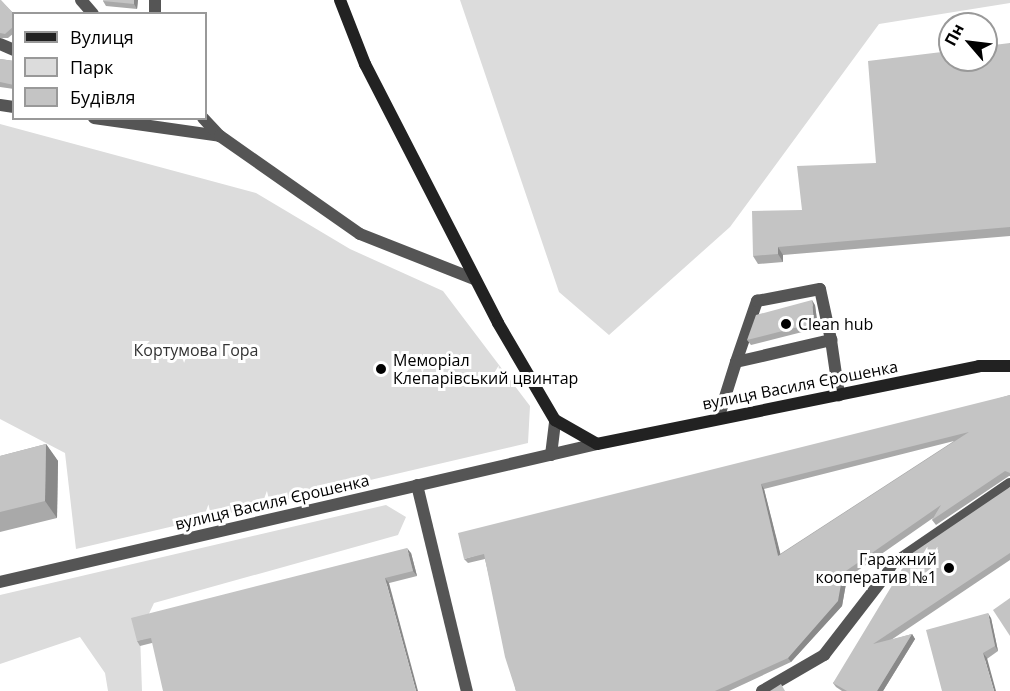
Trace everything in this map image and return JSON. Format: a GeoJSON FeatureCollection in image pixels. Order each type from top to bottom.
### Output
{"type":"FeatureCollection","features":[{"type":"Feature","properties":{"kind":"main road"},"geometry":{"type":"LineString","coordinates":[[340,0],[365,64],[474,279],[555,420],[597,444]]}},
{"type":"Feature","properties":{"kind":"main road","name":"вулиця Василя Єрошенка"},"geometry":{"type":"LineString","coordinates":[[597,444],[719,416],[839,395],[979,366],[1010,366]]}},
{"type":"Feature","properties":{"kind":"lane"},"geometry":{"type":"LineString","coordinates":[[108,120],[220,136]]}},
{"type":"Feature","properties":{"kind":"lane"},"geometry":{"type":"LineString","coordinates":[[205,120],[220,136],[360,234],[474,279]]}},
{"type":"Feature","properties":{"kind":"lane"},"geometry":{"type":"LineString","coordinates":[[719,416],[757,301],[820,289],[831,340],[839,395]]}},
{"type":"Feature","properties":{"kind":"lane"},"geometry":{"type":"LineString","coordinates":[[736,362],[831,340]]}},
{"type":"Feature","properties":{"kind":"lane"},"geometry":{"type":"LineString","coordinates":[[551,455],[555,420]]}},
{"type":"Feature","properties":{"kind":"lane","name":"вулиця Василя Єрошенка"},"geometry":{"type":"LineString","coordinates":[[0,582],[597,444]]}},
{"type":"Feature","properties":{"kind":"lane"},"geometry":{"type":"LineString","coordinates":[[762,691],[824,655],[896,562],[1010,484]]}},
{"type":"Feature","properties":{"kind":"lane"},"geometry":{"type":"LineString","coordinates":[[417,486],[467,691]]}},
{"type":"Feature","properties":{"kind":"green space"},"geometry":{"type":"Polygon","coordinates":[[[460,0],[1010,0],[1010,3],[954,12],[938,12],[938,15],[879,24],[730,227],[609,335],[559,292],[460,0]]]}},
{"type":"Feature","properties":{"kind":"green space","name":"Кортумова Гора"},"geometry":{"type":"Polygon","coordinates":[[[0,124],[256,193],[350,249],[443,291],[530,406],[528,443],[76,549],[65,453],[0,419],[0,124]]]}},
{"type":"Feature","properties":{"kind":"green space"},"geometry":{"type":"Polygon","coordinates":[[[386,505],[406,517],[398,535],[154,603],[140,633],[142,691],[108,691],[105,673],[80,637],[0,664],[0,595],[386,505]]]}},
{"type":"Feature","properties":{"kind":"building"},"geometry":{"type":"Polygon","coordinates":[[[1,0],[12,12],[12,28],[5,34],[0,33],[1,0]]]}},
{"type":"Feature","properties":{"kind":"building"},"geometry":{"type":"Polygon","coordinates":[[[134,0],[134,4],[103,1],[134,0]]]}},
{"type":"Feature","properties":{"kind":"building"},"geometry":{"type":"Polygon","coordinates":[[[1010,43],[1010,227],[778,247],[778,254],[753,256],[752,211],[802,210],[797,166],[876,163],[868,61],[938,52],[938,72],[998,72],[998,44],[1010,43]]]}},
{"type":"Feature","properties":{"kind":"building"},"geometry":{"type":"Polygon","coordinates":[[[0,59],[12,61],[12,85],[0,82],[0,59]]]}},
{"type":"Feature","properties":{"kind":"building","name":"Clean hub"},"geometry":{"type":"Polygon","coordinates":[[[812,300],[814,323],[747,340],[756,315],[812,300]]]}},
{"type":"Feature","properties":{"kind":"building"},"geometry":{"type":"Polygon","coordinates":[[[1010,395],[1010,473],[1005,471],[932,520],[941,505],[843,573],[838,601],[788,658],[715,691],[516,691],[505,657],[484,554],[464,559],[458,533],[1010,395]],[[969,432],[761,484],[778,556],[969,432]]]}},
{"type":"Feature","properties":{"kind":"building"},"geometry":{"type":"Polygon","coordinates":[[[46,444],[45,501],[0,512],[0,456],[46,444]]]}},
{"type":"Feature","properties":{"kind":"building"},"geometry":{"type":"Polygon","coordinates":[[[1010,487],[1010,553],[873,644],[912,634],[877,691],[847,691],[833,683],[911,554],[1010,487]]]}},
{"type":"Feature","properties":{"kind":"building"},"geometry":{"type":"Polygon","coordinates":[[[407,548],[413,571],[385,578],[416,691],[163,691],[151,638],[137,641],[131,618],[407,548]]]}},
{"type":"Feature","properties":{"kind":"building"},"geometry":{"type":"Polygon","coordinates":[[[1010,598],[1010,636],[993,610],[1010,598]]]}},
{"type":"Feature","properties":{"kind":"building"},"geometry":{"type":"Polygon","coordinates":[[[988,613],[995,646],[983,653],[994,691],[942,691],[926,630],[988,613]]]}},
{"type":"Feature","properties":{"kind":"building"},"geometry":{"type":"Polygon","coordinates":[[[781,684],[785,691],[770,691],[781,684]]]}},
{"type":"Feature","properties":{"kind":"place","name":"Clean hub"},"geometry":{"type":"Point","coordinates":[786,324]}},
{"type":"Feature","properties":{"kind":"place","name":"Меморіал Клепарівський цвинтар"},"geometry":{"type":"Point","coordinates":[381,369]}},
{"type":"Feature","properties":{"kind":"place","name":"Гаражний кооператив №1"},"geometry":{"type":"Point","coordinates":[949,568]}}]}
